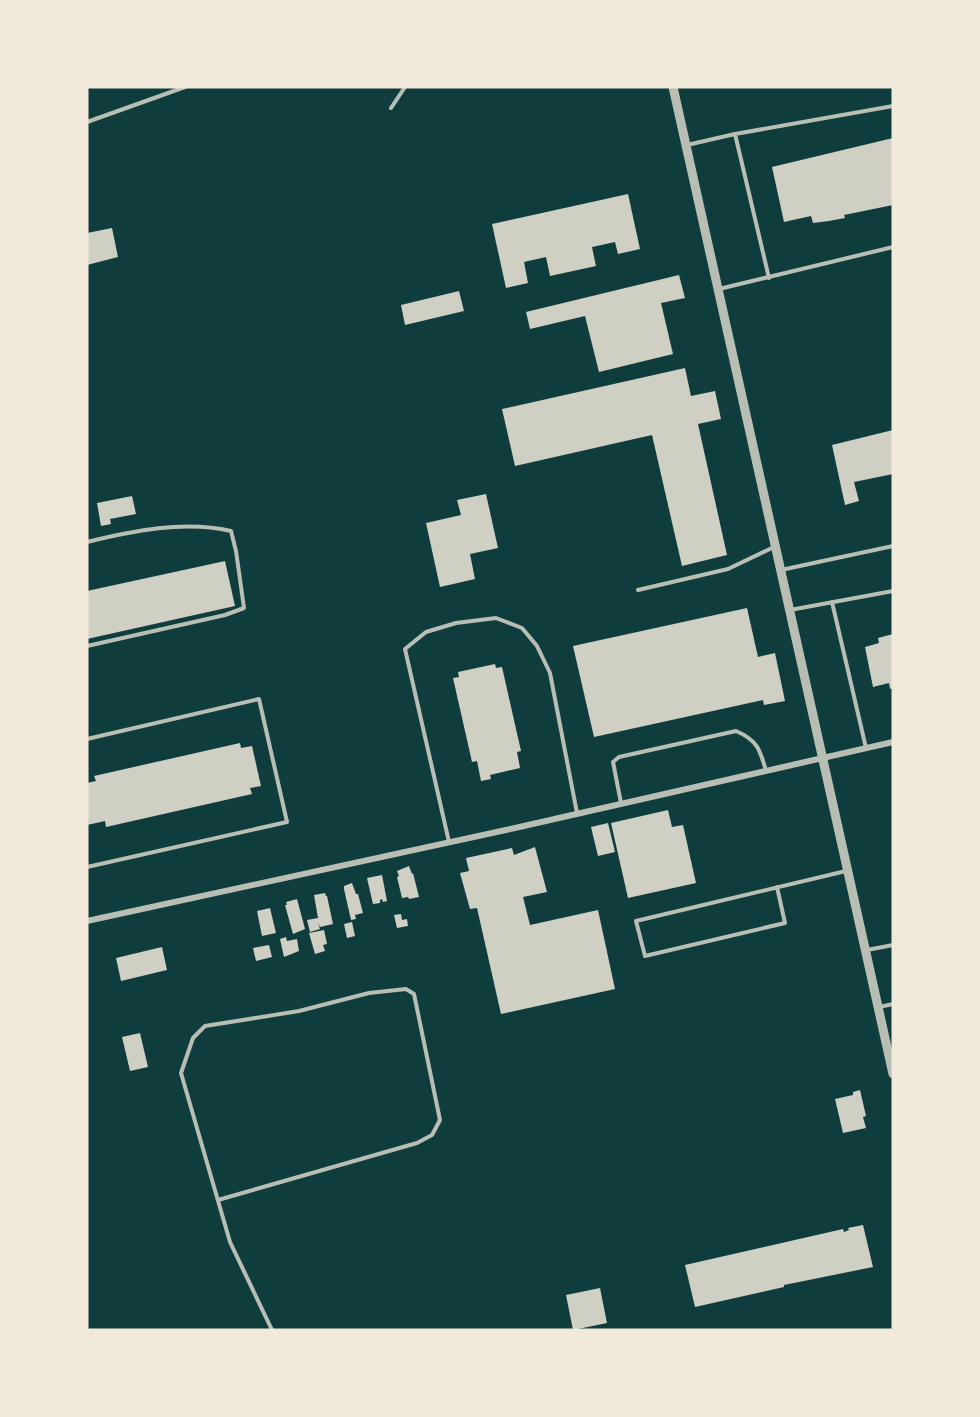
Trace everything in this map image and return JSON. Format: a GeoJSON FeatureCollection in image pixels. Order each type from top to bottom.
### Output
{"type":"FeatureCollection","features":[{"type":"Feature","properties":{"kind":"street"},"geometry":{"type":"LineString","coordinates":[[673,87],[847,871],[878,1007],[889,1039],[893,1074]]}},
{"type":"Feature","properties":{"kind":"street"},"geometry":{"type":"LineString","coordinates":[[87,921],[893,742]]}},
{"type":"Feature","properties":{"kind":"lane"},"geometry":{"type":"LineString","coordinates":[[87,122],[185,87]]}},
{"type":"Feature","properties":{"kind":"lane"},"geometry":{"type":"LineString","coordinates":[[391,108],[405,87]]}},
{"type":"Feature","properties":{"kind":"lane"},"geometry":{"type":"LineString","coordinates":[[686,145],[893,106]]}},
{"type":"Feature","properties":{"kind":"lane"},"geometry":{"type":"LineString","coordinates":[[735,134],[769,278]]}},
{"type":"Feature","properties":{"kind":"lane"},"geometry":{"type":"LineString","coordinates":[[718,289],[893,248]]}},
{"type":"Feature","properties":{"kind":"lane"},"geometry":{"type":"LineString","coordinates":[[87,542],[126,532],[202,526],[231,531],[236,551],[243,608],[225,615],[87,646]]}},
{"type":"Feature","properties":{"kind":"lane"},"geometry":{"type":"LineString","coordinates":[[780,570],[893,546]]}},
{"type":"Feature","properties":{"kind":"lane"},"geometry":{"type":"LineString","coordinates":[[638,590],[728,569],[775,547]]}},
{"type":"Feature","properties":{"kind":"lane"},"geometry":{"type":"LineString","coordinates":[[789,610],[893,591]]}},
{"type":"Feature","properties":{"kind":"lane"},"geometry":{"type":"LineString","coordinates":[[832,602],[866,748]]}},
{"type":"Feature","properties":{"kind":"lane"},"geometry":{"type":"LineString","coordinates":[[449,842],[405,649],[426,632],[456,623],[496,618],[522,628],[537,645],[550,673],[577,813]]}},
{"type":"Feature","properties":{"kind":"lane"},"geometry":{"type":"LineString","coordinates":[[87,739],[259,699],[287,822],[87,867]]}},
{"type":"Feature","properties":{"kind":"lane"},"geometry":{"type":"LineString","coordinates":[[621,803],[613,769],[613,762],[619,757],[736,730],[749,736],[759,748],[766,771]]}},
{"type":"Feature","properties":{"kind":"lane"},"geometry":{"type":"LineString","coordinates":[[777,887],[785,923],[645,956],[636,921],[777,887],[847,871]]}},
{"type":"Feature","properties":{"kind":"lane"},"geometry":{"type":"LineString","coordinates":[[865,950],[893,945]]}},
{"type":"Feature","properties":{"kind":"lane"},"geometry":{"type":"LineString","coordinates":[[218,1200],[417,1143],[432,1135],[440,1119],[414,994],[406,989],[369,993],[299,1011],[206,1026],[193,1038],[181,1073],[230,1242],[272,1330]]}},
{"type":"Feature","properties":{"kind":"lane"},"geometry":{"type":"LineString","coordinates":[[878,1007],[893,1004]]}},
{"type":"Feature","properties":{"kind":"building"},"geometry":{"type":"Polygon","coordinates":[[[893,138],[893,205],[844,215],[845,218],[829,221],[813,223],[811,216],[784,222],[772,167],[893,138]]]}},
{"type":"Feature","properties":{"kind":"building"},"geometry":{"type":"Polygon","coordinates":[[[628,194],[640,249],[618,254],[615,242],[592,247],[596,266],[550,276],[546,257],[524,262],[528,283],[506,288],[492,224],[628,194]]]}},
{"type":"Feature","properties":{"kind":"building"},"geometry":{"type":"Polygon","coordinates":[[[112,228],[118,257],[87,265],[87,233],[112,228]]]}},
{"type":"Feature","properties":{"kind":"building"},"geometry":{"type":"Polygon","coordinates":[[[679,275],[685,298],[661,303],[673,354],[599,372],[585,316],[530,329],[526,312],[679,275]]]}},
{"type":"Feature","properties":{"kind":"building"},"geometry":{"type":"Polygon","coordinates":[[[459,291],[464,311],[405,325],[401,305],[459,291]]]}},
{"type":"Feature","properties":{"kind":"building"},"geometry":{"type":"Polygon","coordinates":[[[685,368],[691,396],[715,391],[721,419],[698,424],[727,555],[682,566],[652,435],[515,466],[502,409],[685,368]]]}},
{"type":"Feature","properties":{"kind":"building"},"geometry":{"type":"Polygon","coordinates":[[[893,430],[893,474],[854,482],[859,501],[845,505],[832,445],[893,430]]]}},
{"type":"Feature","properties":{"kind":"building"},"geometry":{"type":"Polygon","coordinates":[[[486,494],[498,548],[470,554],[475,579],[440,587],[426,523],[461,515],[457,500],[486,494]]]}},
{"type":"Feature","properties":{"kind":"building"},"geometry":{"type":"Polygon","coordinates":[[[132,496],[136,514],[110,519],[111,524],[101,526],[97,503],[132,496]]]}},
{"type":"Feature","properties":{"kind":"building"},"geometry":{"type":"Polygon","coordinates":[[[225,561],[235,606],[87,639],[87,591],[225,561]]]}},
{"type":"Feature","properties":{"kind":"building"},"geometry":{"type":"Polygon","coordinates":[[[747,608],[758,657],[775,653],[785,701],[764,705],[763,700],[594,737],[573,646],[747,608]]]}},
{"type":"Feature","properties":{"kind":"building"},"geometry":{"type":"Polygon","coordinates":[[[893,634],[893,688],[890,689],[889,683],[873,687],[865,647],[879,643],[878,638],[893,634]]]}},
{"type":"Feature","properties":{"kind":"building"},"geometry":{"type":"Polygon","coordinates":[[[495,664],[496,668],[502,667],[521,751],[517,752],[520,768],[490,775],[491,779],[481,781],[477,761],[472,762],[453,678],[459,677],[458,672],[495,664]]]}},
{"type":"Feature","properties":{"kind":"building"},"geometry":{"type":"Polygon","coordinates":[[[240,743],[241,748],[252,746],[261,786],[250,788],[252,794],[106,827],[105,821],[87,825],[87,783],[96,781],[94,776],[240,743]]]}},
{"type":"Feature","properties":{"kind":"building"},"geometry":{"type":"Polygon","coordinates":[[[668,810],[672,827],[683,825],[696,883],[628,898],[611,823],[668,810]]]}},
{"type":"Feature","properties":{"kind":"building"},"geometry":{"type":"Polygon","coordinates":[[[608,823],[615,852],[598,856],[591,827],[608,823]]]}},
{"type":"Feature","properties":{"kind":"building"},"geometry":{"type":"Polygon","coordinates":[[[535,847],[547,892],[523,897],[530,925],[598,910],[615,989],[501,1014],[477,908],[470,909],[460,873],[469,871],[466,858],[512,848],[514,855],[535,847]]]}},
{"type":"Feature","properties":{"kind":"building"},"geometry":{"type":"Polygon","coordinates":[[[409,866],[419,897],[409,899],[408,897],[402,898],[397,871],[409,866]]]}},
{"type":"Feature","properties":{"kind":"building"},"geometry":{"type":"Polygon","coordinates":[[[382,875],[387,901],[383,902],[382,899],[380,903],[373,904],[367,878],[382,875]]]}},
{"type":"Feature","properties":{"kind":"building"},"geometry":{"type":"Polygon","coordinates":[[[352,883],[358,894],[363,913],[355,915],[356,919],[351,920],[344,886],[352,883]]]}},
{"type":"Feature","properties":{"kind":"building"},"geometry":{"type":"Polygon","coordinates":[[[325,893],[333,924],[320,927],[318,923],[320,929],[310,932],[307,920],[318,918],[314,895],[325,893]]]}},
{"type":"Feature","properties":{"kind":"building"},"geometry":{"type":"Polygon","coordinates":[[[297,899],[305,929],[293,934],[285,905],[287,905],[286,902],[297,899]]]}},
{"type":"Feature","properties":{"kind":"building"},"geometry":{"type":"Polygon","coordinates":[[[270,908],[276,933],[262,936],[257,911],[270,908]]]}},
{"type":"Feature","properties":{"kind":"building"},"geometry":{"type":"Polygon","coordinates":[[[401,914],[402,920],[407,919],[408,926],[397,928],[394,915],[401,914]]]}},
{"type":"Feature","properties":{"kind":"building"},"geometry":{"type":"Polygon","coordinates":[[[352,922],[355,936],[347,938],[344,924],[352,922]]]}},
{"type":"Feature","properties":{"kind":"building"},"geometry":{"type":"Polygon","coordinates":[[[324,930],[327,944],[323,945],[325,951],[315,954],[309,933],[324,930]]]}},
{"type":"Feature","properties":{"kind":"building"},"geometry":{"type":"Polygon","coordinates":[[[286,937],[287,941],[297,939],[299,951],[284,957],[280,939],[286,937]]]}},
{"type":"Feature","properties":{"kind":"building"},"geometry":{"type":"Polygon","coordinates":[[[269,945],[272,957],[256,961],[253,948],[269,945]]]}},
{"type":"Feature","properties":{"kind":"building"},"geometry":{"type":"Polygon","coordinates":[[[162,947],[167,970],[121,981],[116,958],[162,947]]]}},
{"type":"Feature","properties":{"kind":"building"},"geometry":{"type":"Polygon","coordinates":[[[140,1033],[148,1067],[130,1071],[122,1037],[140,1033]]]}},
{"type":"Feature","properties":{"kind":"building"},"geometry":{"type":"Polygon","coordinates":[[[860,1090],[866,1116],[863,1117],[866,1128],[843,1133],[835,1099],[853,1095],[853,1092],[860,1090]]]}},
{"type":"Feature","properties":{"kind":"building"},"geometry":{"type":"Polygon","coordinates":[[[863,1225],[873,1267],[784,1285],[784,1287],[695,1307],[685,1265],[843,1229],[844,1232],[849,1230],[848,1228],[863,1225]]]}},
{"type":"Feature","properties":{"kind":"building"},"geometry":{"type":"Polygon","coordinates":[[[600,1288],[607,1323],[573,1330],[566,1295],[600,1288]]]}}]}
